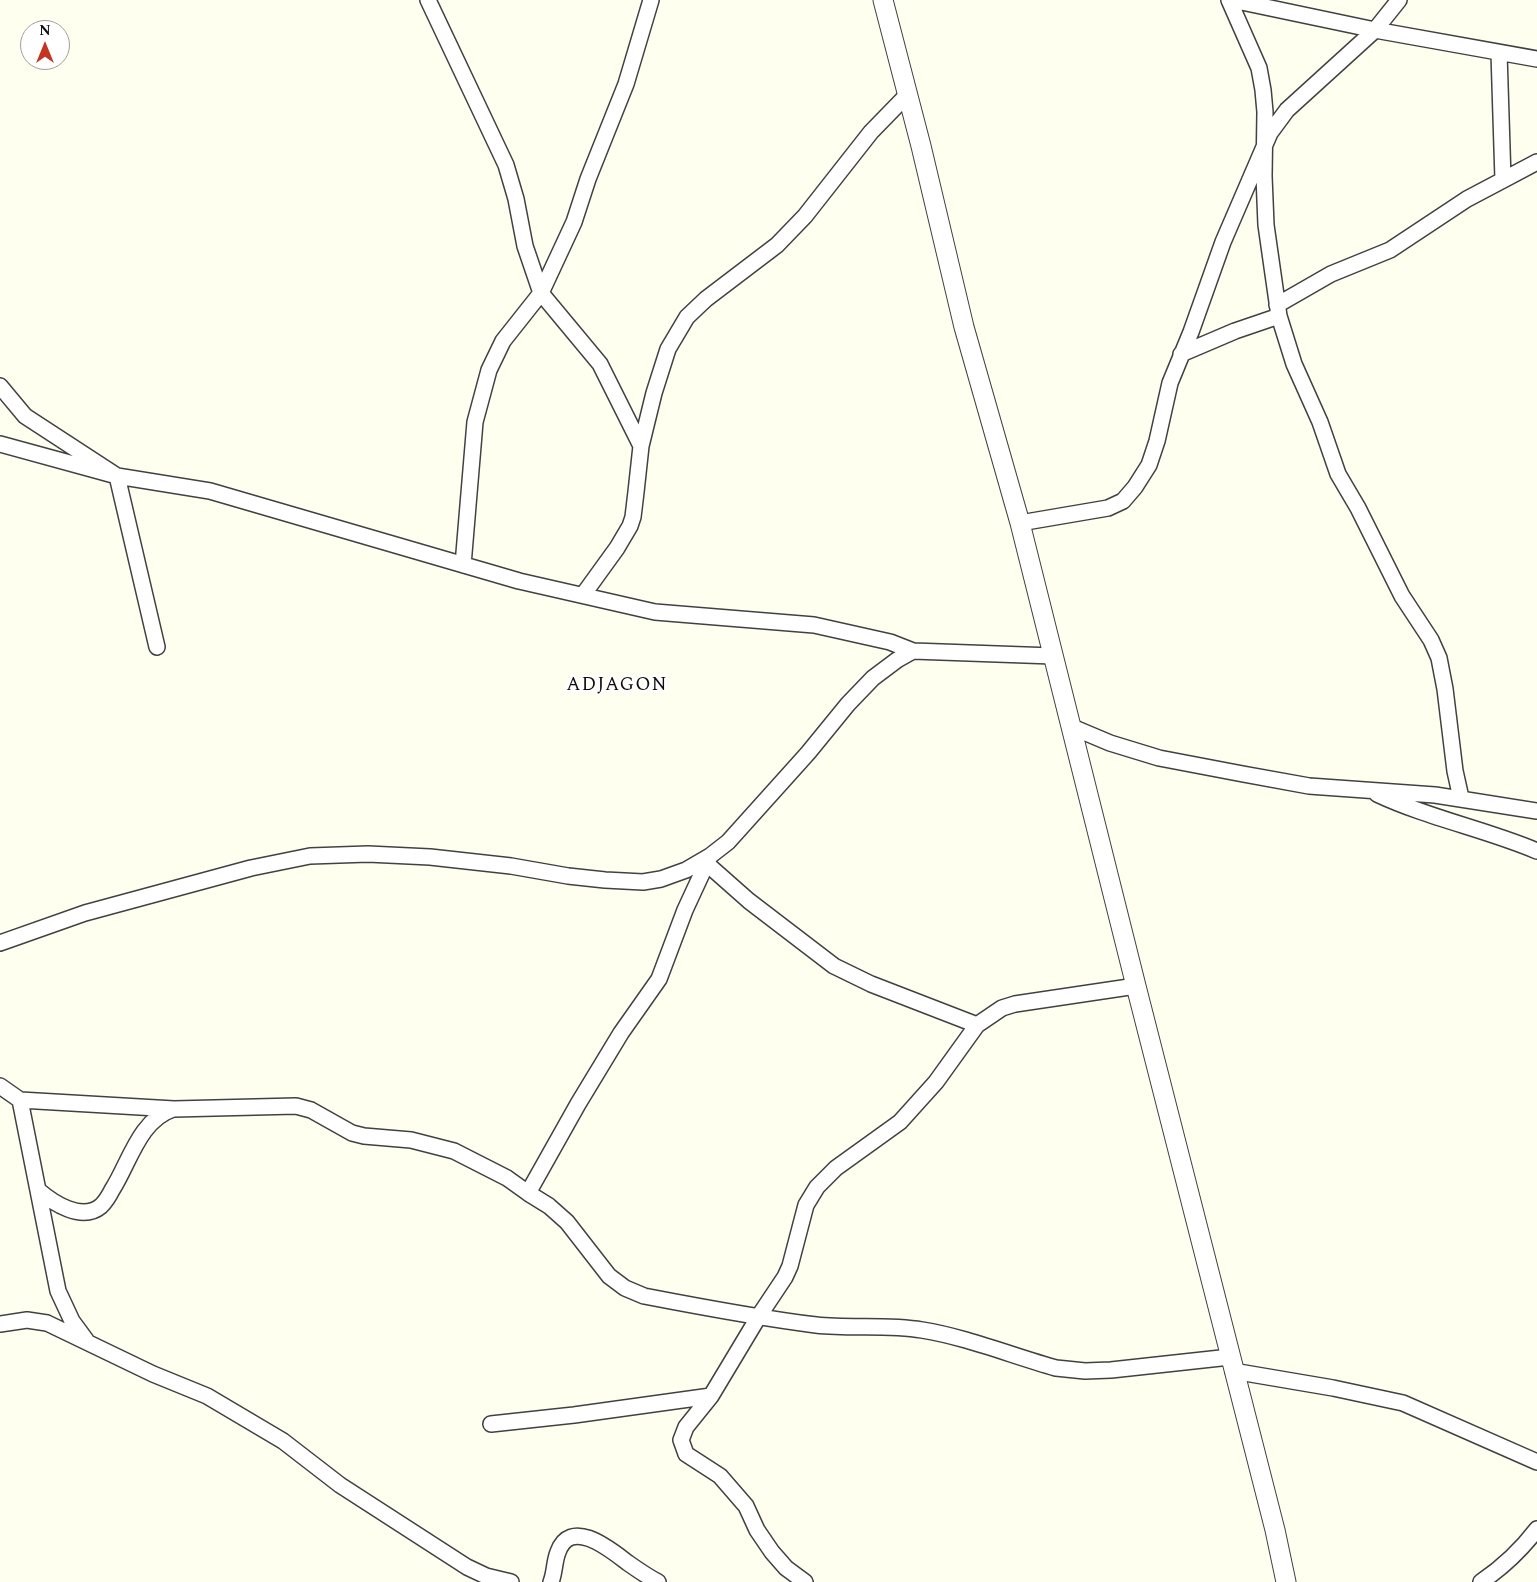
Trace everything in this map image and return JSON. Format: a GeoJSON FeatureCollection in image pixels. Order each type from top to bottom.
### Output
{"type":"FeatureCollection","features":[{"type":"Feature","properties":{"kind":"street"},"geometry":{"type":"LineString","coordinates":[[428,0],[506,165],[516,199],[525,246],[541,293],[600,364],[641,446]]}},
{"type":"Feature","properties":{"kind":"street"},"geometry":{"type":"LineString","coordinates":[[463,565],[475,422],[482,391],[489,370],[503,341],[541,293],[574,222],[588,179],[626,84],[651,0]]}},
{"type":"Feature","properties":{"kind":"street"},"geometry":{"type":"LineString","coordinates":[[883,0],[908,94],[964,327],[1020,523],[1054,656],[1275,1530],[1286,1582]]}},
{"type":"Feature","properties":{"kind":"street"},"geometry":{"type":"LineString","coordinates":[[1230,0],[1375,30],[1537,59]]}},
{"type":"Feature","properties":{"kind":"street"},"geometry":{"type":"LineString","coordinates":[[1230,0],[1259,68],[1261,79],[1265,112],[1266,225],[1278,311],[1294,364],[1320,422],[1338,474],[1358,508],[1402,596],[1431,640],[1439,658],[1445,689],[1455,771],[1461,798]]}},
{"type":"Feature","properties":{"kind":"street"},"geometry":{"type":"LineString","coordinates":[[1020,523],[1108,508],[1123,501],[1135,488],[1149,465],[1157,441],[1170,383],[1223,242],[1264,146],[1287,110],[1375,30],[1399,0]]}},
{"type":"Feature","properties":{"kind":"street"},"geometry":{"type":"LineString","coordinates":[[1500,53],[1504,180]]}},
{"type":"Feature","properties":{"kind":"street"},"geometry":{"type":"LineString","coordinates":[[583,595],[617,548],[630,526],[634,509],[641,446],[654,393],[668,349],[687,317],[706,298],[783,239],[811,209],[871,132],[908,94]]}},
{"type":"Feature","properties":{"kind":"street"},"geometry":{"type":"LineString","coordinates":[[1181,354],[1278,311],[1331,274],[1390,250],[1467,199],[1537,162]]}},
{"type":"Feature","properties":{"kind":"street"},"geometry":{"type":"LineString","coordinates":[[0,386],[25,416],[117,476],[157,647]]}},
{"type":"Feature","properties":{"kind":"street"},"geometry":{"type":"LineString","coordinates":[[0,444],[117,476],[210,491],[519,581],[655,612],[814,625],[890,642],[914,651],[1054,656]]}},
{"type":"Feature","properties":{"kind":"street"},"geometry":{"type":"LineString","coordinates":[[0,943],[85,913],[250,868],[310,856],[368,854],[430,857],[511,866],[568,876],[643,882],[661,879],[686,870],[708,859],[728,842],[808,753],[848,704],[873,678],[897,660],[914,651]]}},
{"type":"Feature","properties":{"kind":"street"},"geometry":{"type":"LineString","coordinates":[[1072,727],[1110,743],[1159,758],[1309,786],[1461,798],[1537,811]]}},
{"type":"Feature","properties":{"kind":"street"},"geometry":{"type":"LineString","coordinates":[[1371,792],[1402,806],[1512,841],[1537,851]]}},
{"type":"Feature","properties":{"kind":"street"},"geometry":{"type":"LineString","coordinates":[[708,859],[749,901],[834,966],[871,984],[977,1025]]}},
{"type":"Feature","properties":{"kind":"street"},"geometry":{"type":"LineString","coordinates":[[528,1193],[578,1104],[622,1033],[659,979],[685,910],[708,859]]}},
{"type":"Feature","properties":{"kind":"street"},"geometry":{"type":"LineString","coordinates":[[805,1582],[786,1568],[772,1552],[757,1530],[746,1506],[720,1476],[686,1454],[681,1440],[686,1427],[711,1396],[790,1266],[806,1205],[817,1187],[836,1168],[900,1122],[936,1082],[977,1025],[1002,1008],[1015,1004],[1136,986]]}},
{"type":"Feature","properties":{"kind":"street"},"geometry":{"type":"LineString","coordinates":[[0,1086],[20,1100],[174,1109],[296,1106],[311,1110],[352,1133],[364,1136],[411,1140],[454,1151],[507,1178],[549,1206],[566,1222],[610,1276],[625,1288],[644,1296],[816,1325],[899,1327],[922,1330],[944,1334],[1047,1366],[1069,1370],[1111,1370],[1232,1364],[1403,1403],[1537,1462]]}},
{"type":"Feature","properties":{"kind":"street"},"geometry":{"type":"LineString","coordinates":[[20,1100],[58,1291],[72,1321],[87,1341]]}},
{"type":"Feature","properties":{"kind":"street"},"geometry":{"type":"LineString","coordinates":[[38,1190],[57,1204],[72,1210],[85,1212],[99,1208],[116,1185],[131,1153],[144,1132],[162,1112],[174,1109]]}},
{"type":"Feature","properties":{"kind":"street"},"geometry":{"type":"LineString","coordinates":[[0,1324],[27,1320],[41,1321],[154,1374],[207,1396],[283,1441],[340,1485],[468,1568],[486,1576],[511,1582]]}},
{"type":"Feature","properties":{"kind":"street"},"geometry":{"type":"LineString","coordinates":[[491,1424],[574,1415],[711,1396]]}},
{"type":"Feature","properties":{"kind":"street"},"geometry":{"type":"LineString","coordinates":[[1481,1582],[1522,1549],[1537,1529]]}},
{"type":"Feature","properties":{"kind":"street"},"geometry":{"type":"LineString","coordinates":[[551,1582],[555,1573],[558,1552],[570,1538],[579,1537],[590,1538],[600,1543],[658,1582]]}},
{"type":"Feature","properties":{"kind":"district","name":"ADJAGON"},"geometry":{"type":"Point","coordinates":[617,686]}}]}
